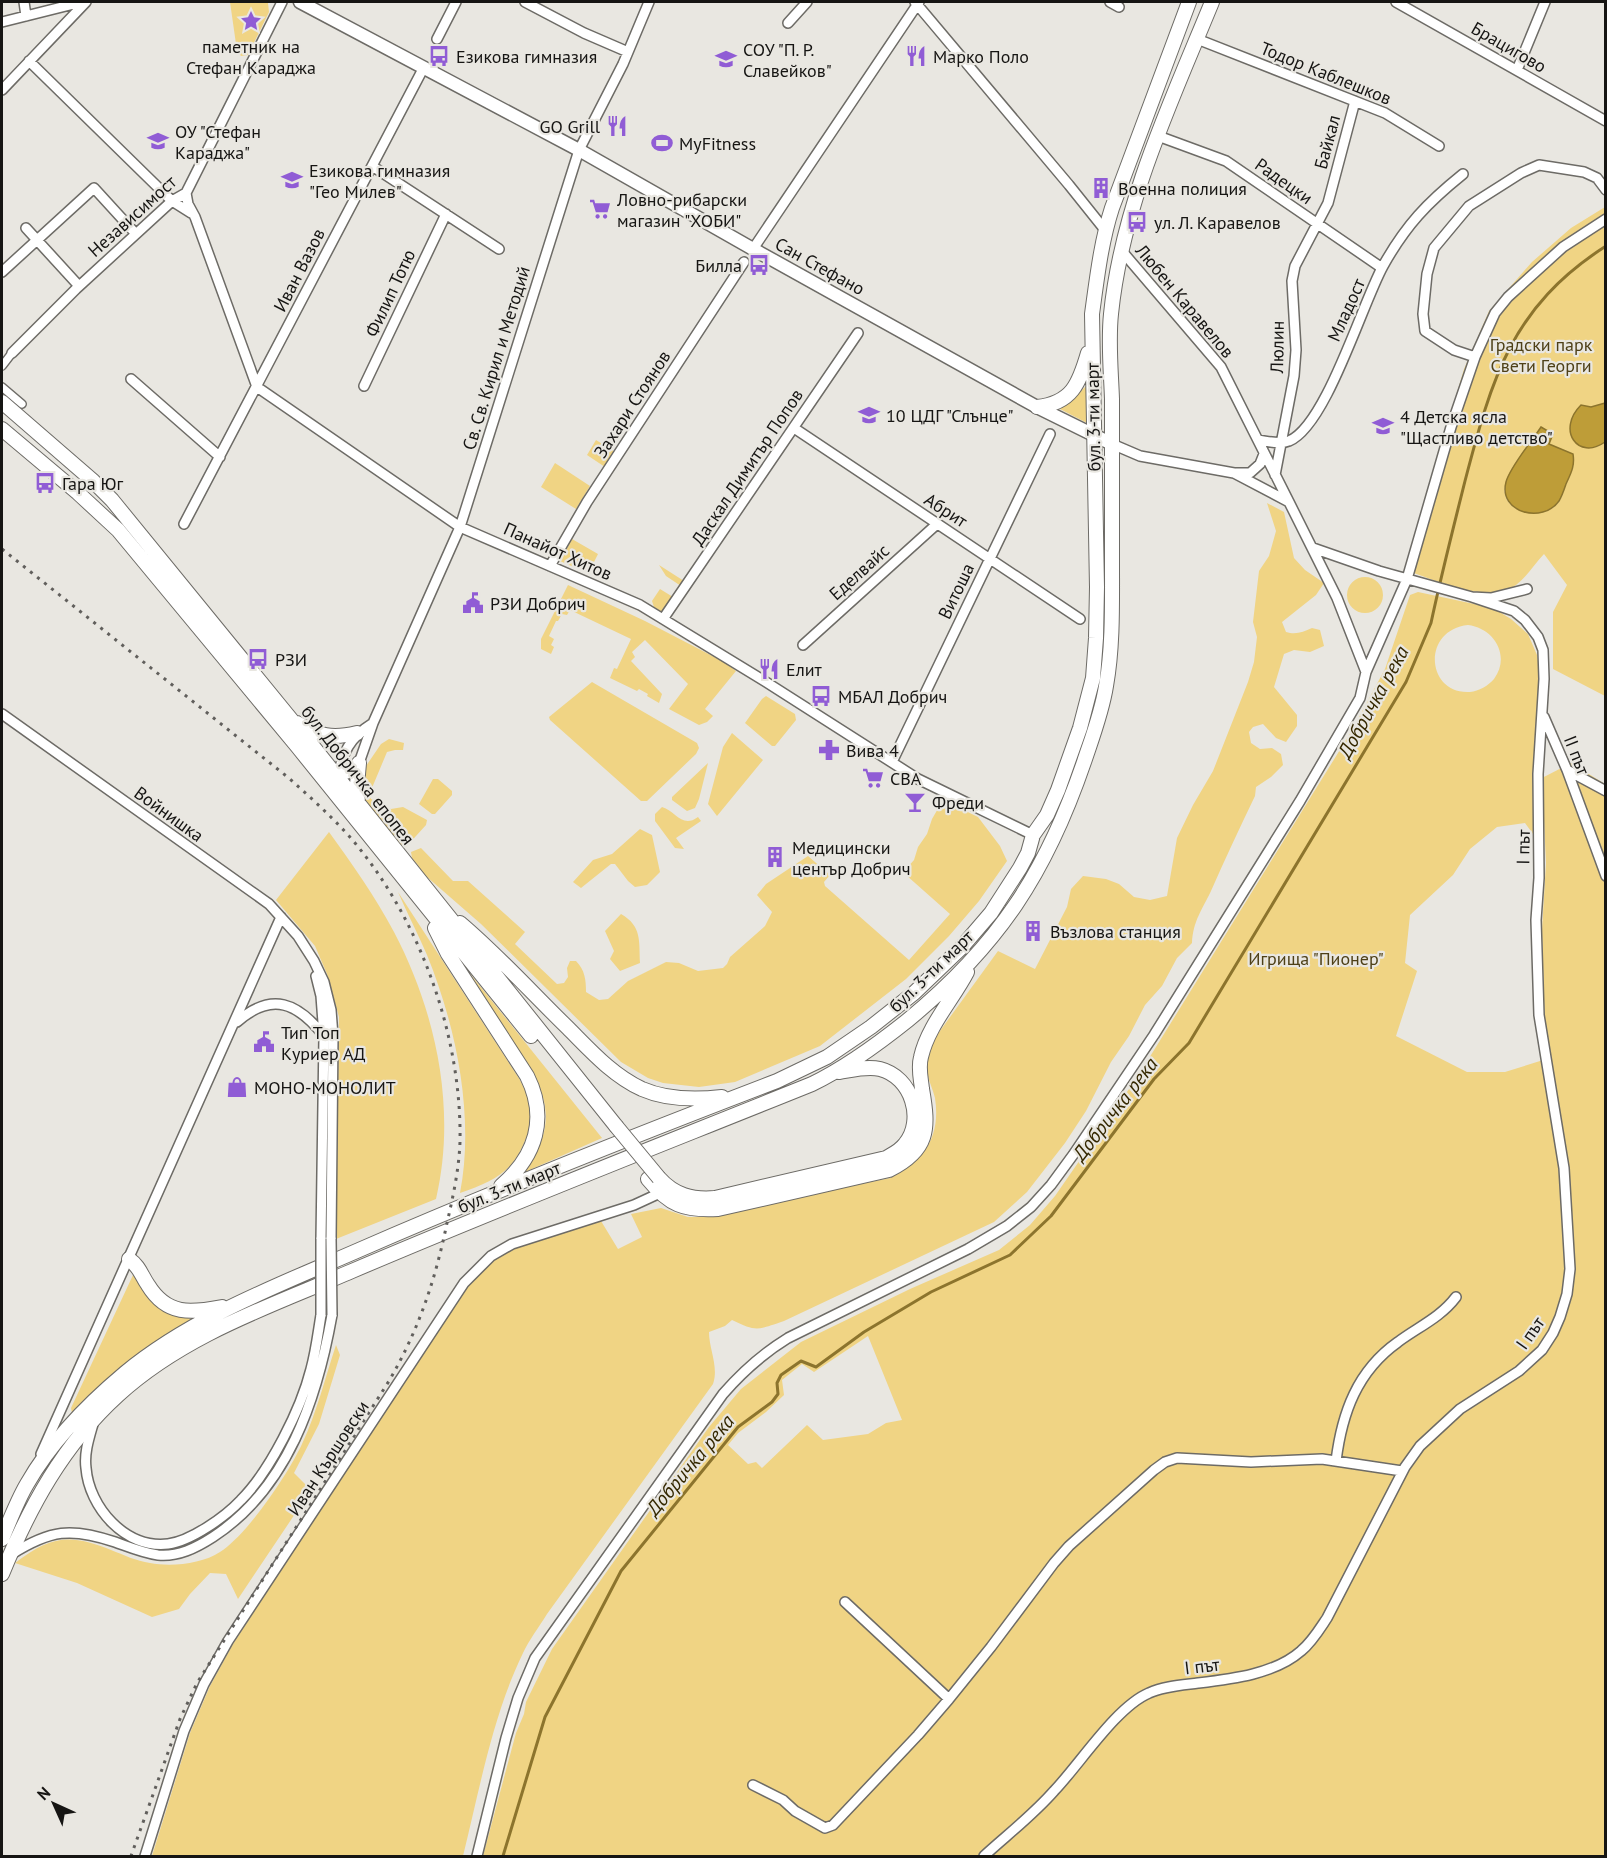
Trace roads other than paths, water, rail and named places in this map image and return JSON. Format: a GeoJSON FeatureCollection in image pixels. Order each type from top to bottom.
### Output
{"type":"FeatureCollection","features":[{"type":"Feature","properties":{"kind":"main road","name":"бул. 3-ти март"},"geometry":{"type":"LineString","coordinates":[[2,1539],[28,1483],[69,1428],[125,1374],[183,1333],[236,1305],[494,1192],[745,1094],[827,1057],[871,1027],[914,993],[961,948],[991,913],[1020,868],[1058,790],[1080,728],[1093,678],[1097,587],[1092,314],[1105,230],[1189,2]]}},
{"type":"Feature","properties":{"kind":"main road","name":"бул. 3-ти март"},"geometry":{"type":"LineString","coordinates":[[2,1574],[21,1527],[46,1481],[75,1440],[118,1395],[167,1357],[219,1328],[382,1258],[812,1084],[834,1073],[883,1040],[925,1005],[972,962],[1005,922],[1034,878],[1071,801],[1093,736],[1106,686],[1112,591],[1110,318],[1121,250],[1128,223],[1158,136],[1212,2]]}},
{"type":"Feature","properties":{"kind":"main road"},"geometry":{"type":"LineString","coordinates":[[1037,407],[1056,403],[1072,392],[1079,379],[1092,339]]}},
{"type":"Feature","properties":{"kind":"main road","name":"бул. Добричка епопея"},"geometry":{"type":"LineString","coordinates":[[2,402],[112,500],[337,777],[430,904]]}},
{"type":"Feature","properties":{"kind":"main road","name":"бул. Добричка епопея"},"geometry":{"type":"LineString","coordinates":[[2,429],[118,530],[334,793],[430,904],[659,1185]]}},
{"type":"Feature","properties":{"kind":"main road"},"geometry":{"type":"LineString","coordinates":[[291,720],[319,734],[331,737],[357,733]]}},
{"type":"Feature","properties":{"kind":"main road"},"geometry":{"type":"LineString","coordinates":[[358,804],[359,763]]}},
{"type":"Feature","properties":{"kind":"main road"},"geometry":{"type":"LineString","coordinates":[[1034,836],[1033,844],[1039,849],[1050,844]]}},
{"type":"Feature","properties":{"kind":"main road"},"geometry":{"type":"LineString","coordinates":[[430,904],[473,933],[599,1058],[629,1082],[660,1095],[678,1098],[700,1100],[745,1094]]}},
{"type":"Feature","properties":{"kind":"main road"},"geometry":{"type":"LineString","coordinates":[[430,904],[448,954],[527,1076],[538,1106],[534,1140],[527,1156],[514,1175],[494,1192]]}},
{"type":"Feature","properties":{"kind":"main road"},"geometry":{"type":"LineString","coordinates":[[659,1185],[678,1206],[703,1210],[718,1209],[889,1170],[901,1164],[914,1153],[926,1130],[927,1118],[920,1071],[923,1052],[932,1031],[972,962]]}},
{"type":"Feature","properties":{"kind":"main road"},"geometry":{"type":"LineString","coordinates":[[659,1185],[686,1196],[715,1198],[886,1158],[898,1152],[906,1143],[915,1122],[915,1111],[907,1089],[890,1073],[880,1069],[868,1068],[834,1073]]}},
{"type":"Feature","properties":{"kind":"main road"},"geometry":{"type":"LineString","coordinates":[[129,1259],[138,1266],[157,1298],[174,1309],[196,1312],[236,1305]]}},
{"type":"Feature","properties":{"kind":"street"},"geometry":{"type":"LineString","coordinates":[[24,2],[26,16]]}},
{"type":"Feature","properties":{"kind":"street"},"geometry":{"type":"LineString","coordinates":[[2,22],[84,2]]}},
{"type":"Feature","properties":{"kind":"street"},"geometry":{"type":"LineString","coordinates":[[2,90],[84,2]]}},
{"type":"Feature","properties":{"kind":"street","name":"Независимост"},"geometry":{"type":"LineString","coordinates":[[2,366],[12,353],[79,286],[172,201],[186,193],[282,2]]}},
{"type":"Feature","properties":{"kind":"street","name":"Сан Стефано"},"geometry":{"type":"LineString","coordinates":[[300,2],[579,150],[1037,407],[1140,456],[1234,473],[1289,502]]}},
{"type":"Feature","properties":{"kind":"street"},"geometry":{"type":"LineString","coordinates":[[437,39],[456,2]]}},
{"type":"Feature","properties":{"kind":"street"},"geometry":{"type":"LineString","coordinates":[[525,2],[584,33],[628,52]]}},
{"type":"Feature","properties":{"kind":"street","name":"Св. Св. Кирил и Методий"},"geometry":{"type":"LineString","coordinates":[[359,763],[373,723],[460,527],[579,150],[628,52],[649,2]]}},
{"type":"Feature","properties":{"kind":"street"},"geometry":{"type":"LineString","coordinates":[[788,23],[807,2]]}},
{"type":"Feature","properties":{"kind":"street"},"geometry":{"type":"LineString","coordinates":[[753,249],[917,2],[1105,230]]}},
{"type":"Feature","properties":{"kind":"street","name":"Брацигово"},"geometry":{"type":"LineString","coordinates":[[1396,2],[1407,4],[1605,121]]}},
{"type":"Feature","properties":{"kind":"street"},"geometry":{"type":"LineString","coordinates":[[1517,70],[1545,2]]}},
{"type":"Feature","properties":{"kind":"street","name":"Тодор Каблешков"},"geometry":{"type":"LineString","coordinates":[[1197,39],[1355,101],[1403,123],[1438,146]]}},
{"type":"Feature","properties":{"kind":"street"},"geometry":{"type":"LineString","coordinates":[[30,61],[172,201],[195,217]]}},
{"type":"Feature","properties":{"kind":"street","name":"Иван Вазов"},"geometry":{"type":"LineString","coordinates":[[184,524],[424,67]]}},
{"type":"Feature","properties":{"kind":"street","name":"Байкал"},"geometry":{"type":"LineString","coordinates":[[1317,224],[1328,203],[1355,101]]}},
{"type":"Feature","properties":{"kind":"street","name":"Радецки"},"geometry":{"type":"LineString","coordinates":[[1158,136],[1226,161],[1382,268]]}},
{"type":"Feature","properties":{"kind":"street"},"geometry":{"type":"LineString","coordinates":[[1475,357],[1454,350],[1425,332],[1423,314],[1427,274],[1434,248],[1469,206],[1521,173],[1539,165],[1584,172],[1597,177],[1605,190]]}},
{"type":"Feature","properties":{"kind":"street"},"geometry":{"type":"LineString","coordinates":[[372,166],[499,249]]}},
{"type":"Feature","properties":{"kind":"street","name":"Младост"},"geometry":{"type":"LineString","coordinates":[[1280,443],[1290,441],[1306,428],[1316,415],[1382,268],[1417,215],[1463,174]]}},
{"type":"Feature","properties":{"kind":"street"},"geometry":{"type":"LineString","coordinates":[[2,273],[94,188],[136,234]]}},
{"type":"Feature","properties":{"kind":"street"},"geometry":{"type":"LineString","coordinates":[[186,193],[188,204],[195,217],[257,387]]}},
{"type":"Feature","properties":{"kind":"street","name":"Филип Тотю"},"geometry":{"type":"LineString","coordinates":[[364,386],[446,214]]}},
{"type":"Feature","properties":{"kind":"street"},"geometry":{"type":"LineString","coordinates":[[477,1857],[506,1738],[518,1698],[535,1658],[723,1394],[742,1372],[765,1352],[788,1338],[968,1249],[1007,1226],[1031,1207],[1051,1185],[1154,1035],[1300,801],[1360,698],[1366,672],[1407,579],[1451,427],[1475,357],[1496,313],[1508,297],[1563,247],[1605,219]]}},
{"type":"Feature","properties":{"kind":"street","name":"Люлин"},"geometry":{"type":"LineString","coordinates":[[1275,475],[1294,376],[1292,280],[1295,266],[1317,224]]}},
{"type":"Feature","properties":{"kind":"street"},"geometry":{"type":"LineString","coordinates":[[26,228],[79,286]]}},
{"type":"Feature","properties":{"kind":"street","name":"Любен Каравелов"},"geometry":{"type":"LineString","coordinates":[[1121,250],[1221,367],[1289,502]]}},
{"type":"Feature","properties":{"kind":"street","name":"Захари Стоянов"},"geometry":{"type":"LineString","coordinates":[[550,566],[587,502],[744,262]]}},
{"type":"Feature","properties":{"kind":"street","name":"Даскал Димитър Попов"},"geometry":{"type":"LineString","coordinates":[[663,619],[858,333]]}},
{"type":"Feature","properties":{"kind":"street"},"geometry":{"type":"LineString","coordinates":[[132,379],[220,457]]}},
{"type":"Feature","properties":{"kind":"street"},"geometry":{"type":"LineString","coordinates":[[2,387],[22,404]]}},
{"type":"Feature","properties":{"kind":"street","name":"Панайот Хитов"},"geometry":{"type":"LineString","coordinates":[[257,387],[460,527],[640,605],[918,779],[1034,836]]}},
{"type":"Feature","properties":{"kind":"street","name":"Абрит"},"geometry":{"type":"LineString","coordinates":[[794,428],[1080,619]]}},
{"type":"Feature","properties":{"kind":"street","name":"Витоша"},"geometry":{"type":"LineString","coordinates":[[892,762],[1050,434]]}},
{"type":"Feature","properties":{"kind":"street"},"geometry":{"type":"LineString","coordinates":[[1258,440],[1280,443]]}},
{"type":"Feature","properties":{"kind":"street"},"geometry":{"type":"LineString","coordinates":[[1234,473],[1250,473],[1260,464],[1264,454]]}},
{"type":"Feature","properties":{"kind":"street"},"geometry":{"type":"LineString","coordinates":[[1289,502],[1337,598],[1366,672]]}},
{"type":"Feature","properties":{"kind":"street","name":"Еделвайс"},"geometry":{"type":"LineString","coordinates":[[803,645],[937,524]]}},
{"type":"Feature","properties":{"kind":"street"},"geometry":{"type":"LineString","coordinates":[[1313,548],[1445,591],[1472,597],[1491,598],[1527,590]]}},
{"type":"Feature","properties":{"kind":"street","name":"І път"},"geometry":{"type":"LineString","coordinates":[[984,1857],[1052,1794],[1120,1713],[1134,1701],[1150,1692],[1164,1688],[1258,1673],[1300,1652],[1313,1639],[1327,1618],[1402,1471],[1420,1446],[1460,1409],[1519,1371],[1542,1350],[1557,1325],[1567,1294],[1570,1269],[1564,1168],[1539,1014],[1536,920],[1539,878],[1538,774],[1544,679],[1543,650],[1538,637],[1514,610],[1472,597]]}},
{"type":"Feature","properties":{"kind":"street","name":"Войнишка"},"geometry":{"type":"LineString","coordinates":[[2,714],[269,904],[298,936],[308,951]]}},
{"type":"Feature","properties":{"kind":"street","name":"ІІ път"},"geometry":{"type":"LineString","coordinates":[[1542,714],[1567,770],[1605,876]]}},
{"type":"Feature","properties":{"kind":"street"},"geometry":{"type":"LineString","coordinates":[[334,793],[341,762],[357,733],[373,723]]}},
{"type":"Feature","properties":{"kind":"street"},"geometry":{"type":"LineString","coordinates":[[322,777],[347,774],[359,763]]}},
{"type":"Feature","properties":{"kind":"street"},"geometry":{"type":"LineString","coordinates":[[1567,770],[1605,791]]}},
{"type":"Feature","properties":{"kind":"street"},"geometry":{"type":"LineString","coordinates":[[28,1483],[281,916]]}},
{"type":"Feature","properties":{"kind":"street"},"geometry":{"type":"LineString","coordinates":[[9,1555],[52,1534],[79,1532],[144,1553],[172,1555],[206,1541],[231,1524],[252,1506],[281,1466],[316,1388],[332,1315],[326,1239],[324,1036],[321,996],[308,951]]}},
{"type":"Feature","properties":{"kind":"street"},"geometry":{"type":"LineString","coordinates":[[95,1419],[88,1440],[86,1467],[92,1495],[107,1518],[120,1529],[147,1542],[169,1544],[190,1536],[223,1516],[241,1501],[259,1480],[285,1432],[308,1381],[321,1315],[326,1239],[332,1016],[320,970],[308,951]]}},
{"type":"Feature","properties":{"kind":"street"},"geometry":{"type":"LineString","coordinates":[[233,1025],[256,1008],[283,1003],[308,1016],[324,1036]]}},
{"type":"Feature","properties":{"kind":"street","name":"Иван Кършовски"},"geometry":{"type":"LineString","coordinates":[[145,1857],[184,1731],[204,1684],[228,1641],[464,1283],[491,1256],[512,1245],[634,1205],[659,1185]]}},
{"type":"Feature","properties":{"kind":"street"},"geometry":{"type":"LineString","coordinates":[[1336,1461],[1347,1412],[1353,1394],[1364,1374],[1374,1361],[1397,1342],[1433,1320],[1456,1297]]}},
{"type":"Feature","properties":{"kind":"street"},"geometry":{"type":"LineString","coordinates":[[753,1785],[783,1800],[795,1811],[825,1828],[829,1827],[918,1736],[991,1647],[1054,1563],[1137,1485],[1166,1462],[1177,1458],[1240,1462],[1336,1461],[1402,1471]]}},
{"type":"Feature","properties":{"kind":"street"},"geometry":{"type":"LineString","coordinates":[[845,1602],[949,1699]]}},
{"type":"Feature","properties":{"kind":"waterway","name":"Добричка река"},"geometry":{"type":"LineString","coordinates":[[503,1856],[545,1717],[621,1571],[738,1427],[772,1402],[778,1394],[777,1383],[781,1375],[801,1361],[816,1367],[864,1332],[931,1292],[1010,1255],[1051,1216],[1154,1079],[1189,1043],[1406,682],[1431,623],[1447,552],[1485,409],[1496,377],[1510,348],[1527,320],[1548,294],[1574,269],[1606,246]]}},
{"type":"Feature","properties":{"kind":"railway"},"geometry":{"type":"LineString","coordinates":[[2,549],[290,779],[349,836],[374,868],[396,903],[432,979],[444,1019],[459,1101],[460,1142],[453,1193],[437,1265],[425,1304],[409,1343],[389,1381],[197,1683],[180,1719],[131,1856]]}},
{"type":"Feature","properties":{"kind":"place","name":"паметник на Стефан Караджа"},"geometry":{"type":"Point","coordinates":[251,21]}},
{"type":"Feature","properties":{"kind":"place","name":"Езикова гимназия"},"geometry":{"type":"Point","coordinates":[439,56]}},
{"type":"Feature","properties":{"kind":"place","name":"Марко Поло"},"geometry":{"type":"Point","coordinates":[916,56]}},
{"type":"Feature","properties":{"kind":"place","name":"СОУ \"П. Р. Славейков\""},"geometry":{"type":"Point","coordinates":[726,59]}},
{"type":"Feature","properties":{"kind":"place","name":"GO Grill"},"geometry":{"type":"Point","coordinates":[617,126]}},
{"type":"Feature","properties":{"kind":"place","name":"ОУ \"Стефан Караджа\""},"geometry":{"type":"Point","coordinates":[158,141]}},
{"type":"Feature","properties":{"kind":"place","name":"MyFitness"},"geometry":{"type":"Point","coordinates":[662,143]}},
{"type":"Feature","properties":{"kind":"place","name":"Езикова гимназия \"Гео Милев\""},"geometry":{"type":"Point","coordinates":[292,180]}},
{"type":"Feature","properties":{"kind":"place","name":"Военна полиция"},"geometry":{"type":"Point","coordinates":[1101,188]}},
{"type":"Feature","properties":{"kind":"place","name":"Ловно-рибарски магазин \"ХОБИ\""},"geometry":{"type":"Point","coordinates":[600,209]}},
{"type":"Feature","properties":{"kind":"place","name":"ул. Л. Каравелов"},"geometry":{"type":"Point","coordinates":[1137,222]}},
{"type":"Feature","properties":{"kind":"place","name":"Билла"},"geometry":{"type":"Point","coordinates":[759,265]}},
{"type":"Feature","properties":{"kind":"place","name":"10 ЦДГ \"Слънце\""},"geometry":{"type":"Point","coordinates":[869,415]}},
{"type":"Feature","properties":{"kind":"place","name":"4 Детска ясла \"Щастливо детство\""},"geometry":{"type":"Point","coordinates":[1383,426]}},
{"type":"Feature","properties":{"kind":"place","name":"Гара Юг"},"geometry":{"type":"Point","coordinates":[45,483]}},
{"type":"Feature","properties":{"kind":"place","name":"РЗИ Добрич"},"geometry":{"type":"Point","coordinates":[473,603]}},
{"type":"Feature","properties":{"kind":"place","name":"РЗИ"},"geometry":{"type":"Point","coordinates":[258,659]}},
{"type":"Feature","properties":{"kind":"place","name":"Елит"},"geometry":{"type":"Point","coordinates":[769,669]}},
{"type":"Feature","properties":{"kind":"place","name":"МБАЛ Добрич"},"geometry":{"type":"Point","coordinates":[821,696]}},
{"type":"Feature","properties":{"kind":"place","name":"Вива 4"},"geometry":{"type":"Point","coordinates":[829,750]}},
{"type":"Feature","properties":{"kind":"place","name":"CBA"},"geometry":{"type":"Point","coordinates":[873,778]}},
{"type":"Feature","properties":{"kind":"place","name":"Фреди"},"geometry":{"type":"Point","coordinates":[915,802]}},
{"type":"Feature","properties":{"kind":"place","name":"Медицински център Добрич"},"geometry":{"type":"Point","coordinates":[775,857]}},
{"type":"Feature","properties":{"kind":"place","name":"Възлова станция"},"geometry":{"type":"Point","coordinates":[1033,931]}},
{"type":"Feature","properties":{"kind":"place","name":"Тип Топ Куриер АД"},"geometry":{"type":"Point","coordinates":[264,1042]}},
{"type":"Feature","properties":{"kind":"place","name":"МОНО-МОНОЛИТ"},"geometry":{"type":"Point","coordinates":[237,1087]}},
{"type":"Feature","properties":{"kind":"park label","name":"Градски парк Свети Георги"},"geometry":{"type":"Point","coordinates":[1541,354]}},
{"type":"Feature","properties":{"kind":"park label","name":"Игрища \"Пионер\""},"geometry":{"type":"Point","coordinates":[1316,958]}}]}
